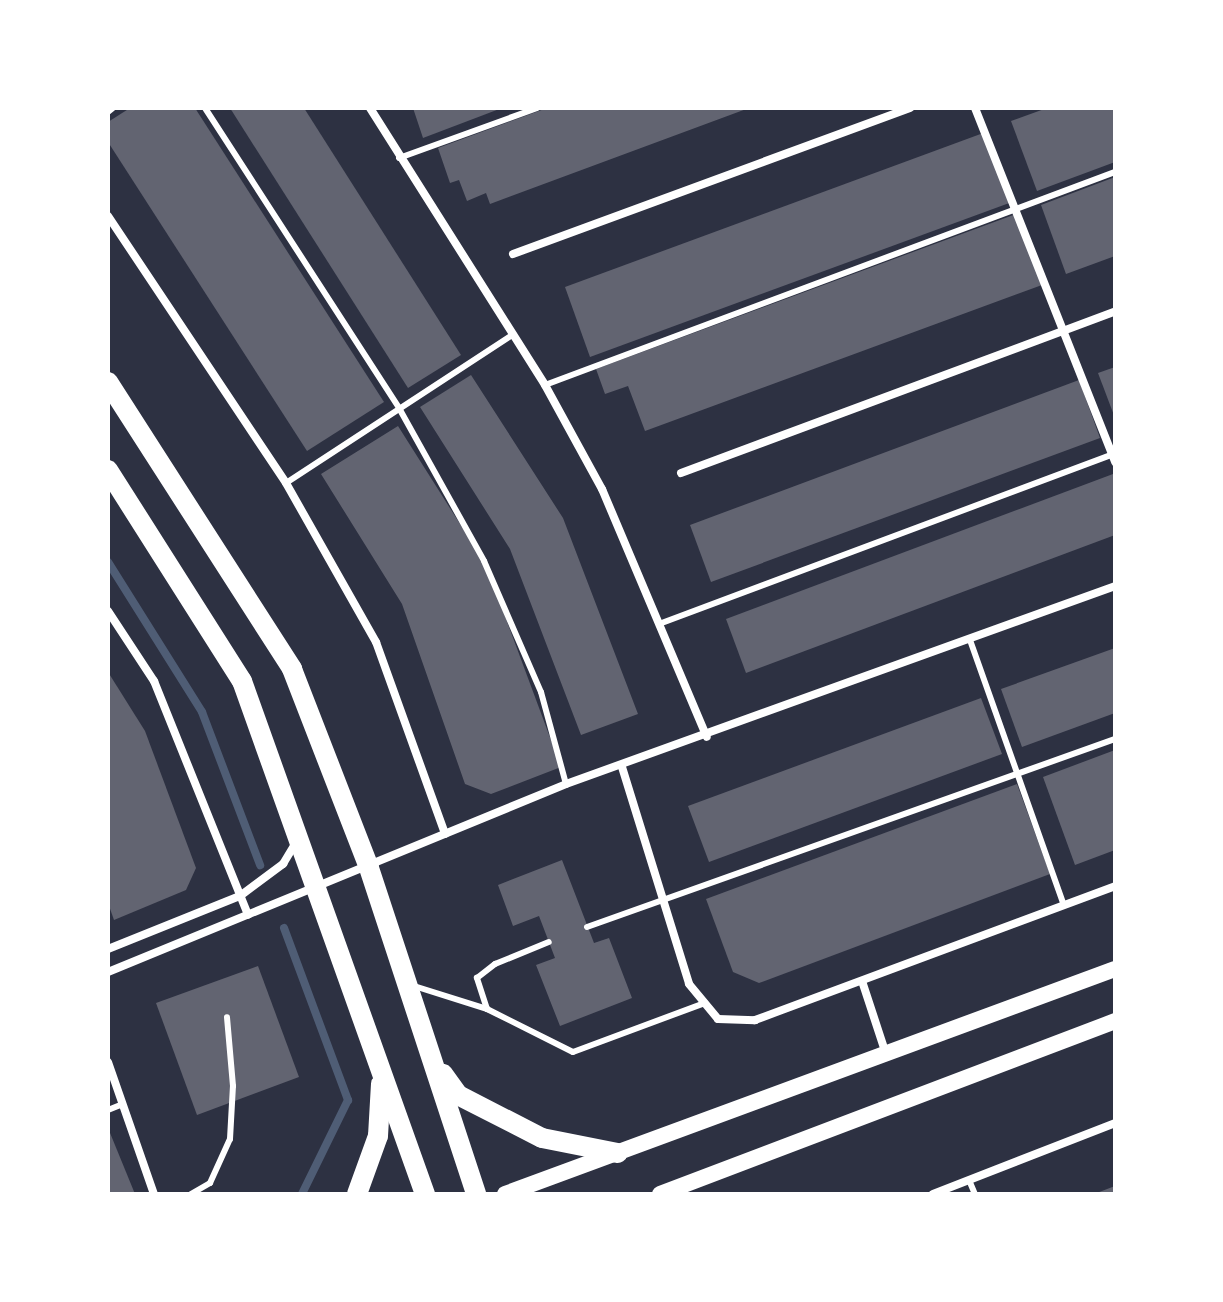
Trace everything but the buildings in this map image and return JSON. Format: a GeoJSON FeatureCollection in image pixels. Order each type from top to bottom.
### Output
{"type":"FeatureCollection","features":[{"type":"Feature","properties":{"kind":"main road"},"geometry":{"type":"LineString","coordinates":[[108,382],[292,669],[369,868],[476,1194]]}},
{"type":"Feature","properties":{"kind":"main road"},"geometry":{"type":"LineString","coordinates":[[108,470],[242,681],[296,841],[425,1194]]}},
{"type":"Feature","properties":{"kind":"main road"},"geometry":{"type":"LineString","coordinates":[[505,1194],[1115,969]]}},
{"type":"Feature","properties":{"kind":"main road"},"geometry":{"type":"LineString","coordinates":[[660,1194],[1115,1021]]}},
{"type":"Feature","properties":{"kind":"main road"},"geometry":{"type":"LineString","coordinates":[[429,1054],[458,1095],[491,1115],[569,1147],[618,1153]]}},
{"type":"Feature","properties":{"kind":"main road"},"geometry":{"type":"LineString","coordinates":[[357,1194],[378,1136],[381,1072]]}},
{"type":"Feature","properties":{"kind":"street"},"geometry":{"type":"LineString","coordinates":[[370,108],[511,336],[545,385],[602,489],[707,737]]}},
{"type":"Feature","properties":{"kind":"street"},"geometry":{"type":"LineString","coordinates":[[513,254],[910,108]]}},
{"type":"Feature","properties":{"kind":"street"},"geometry":{"type":"LineString","coordinates":[[975,108],[1114,457]]}},
{"type":"Feature","properties":{"kind":"street"},"geometry":{"type":"LineString","coordinates":[[108,216],[286,483],[376,642],[445,834]]}},
{"type":"Feature","properties":{"kind":"street"},"geometry":{"type":"LineString","coordinates":[[681,473],[1115,312]]}},
{"type":"Feature","properties":{"kind":"street"},"geometry":{"type":"LineString","coordinates":[[108,972],[369,868],[566,784],[707,737],[1115,586]]}},
{"type":"Feature","properties":{"kind":"street"},"geometry":{"type":"LineString","coordinates":[[108,611],[160,694],[248,915]]}},
{"type":"Feature","properties":{"kind":"street"},"geometry":{"type":"LineString","coordinates":[[622,767],[661,902],[689,984],[718,1019],[755,1020],[1115,886]]}},
{"type":"Feature","properties":{"kind":"street"},"geometry":{"type":"LineString","coordinates":[[108,949],[240,896],[283,864],[296,841]]}},
{"type":"Feature","properties":{"kind":"street"},"geometry":{"type":"LineString","coordinates":[[862,981],[886,1054]]}},
{"type":"Feature","properties":{"kind":"street"},"geometry":{"type":"LineString","coordinates":[[108,1062],[154,1194]]}},
{"type":"Feature","properties":{"kind":"street"},"geometry":{"type":"LineString","coordinates":[[933,1194],[1115,1123]]}},
{"type":"Feature","properties":{"kind":"lane"},"geometry":{"type":"LineString","coordinates":[[108,112],[113,108]]}},
{"type":"Feature","properties":{"kind":"lane"},"geometry":{"type":"LineString","coordinates":[[205,108],[399,408],[484,561],[541,692],[566,784]]}},
{"type":"Feature","properties":{"kind":"lane"},"geometry":{"type":"LineString","coordinates":[[399,158],[537,108]]}},
{"type":"Feature","properties":{"kind":"lane"},"geometry":{"type":"LineString","coordinates":[[545,385],[1115,172]]}},
{"type":"Feature","properties":{"kind":"lane"},"geometry":{"type":"LineString","coordinates":[[286,483],[511,336]]}},
{"type":"Feature","properties":{"kind":"lane"},"geometry":{"type":"LineString","coordinates":[[659,624],[1114,457]]}},
{"type":"Feature","properties":{"kind":"lane"},"geometry":{"type":"LineString","coordinates":[[970,640],[1064,905]]}},
{"type":"Feature","properties":{"kind":"lane"},"geometry":{"type":"LineString","coordinates":[[587,927],[1115,739]]}},
{"type":"Feature","properties":{"kind":"lane"},"geometry":{"type":"LineString","coordinates":[[487,1009],[477,978],[495,964],[549,942]]}},
{"type":"Feature","properties":{"kind":"lane"},"geometry":{"type":"LineString","coordinates":[[407,983],[487,1009],[573,1052],[705,1003]]}},
{"type":"Feature","properties":{"kind":"lane"},"geometry":{"type":"LineString","coordinates":[[191,1194],[210,1183],[230,1139],[233,1086],[227,1017]]}},
{"type":"Feature","properties":{"kind":"lane"},"geometry":{"type":"LineString","coordinates":[[108,1110],[124,1104]]}},
{"type":"Feature","properties":{"kind":"lane"},"geometry":{"type":"LineString","coordinates":[[969,1180],[975,1194]]}},
{"type":"Feature","properties":{"kind":"waterway"},"geometry":{"type":"LineString","coordinates":[[108,562],[202,712],[260,865]]}},
{"type":"Feature","properties":{"kind":"waterway"},"geometry":{"type":"LineString","coordinates":[[284,928],[348,1100],[302,1194]]}}]}
